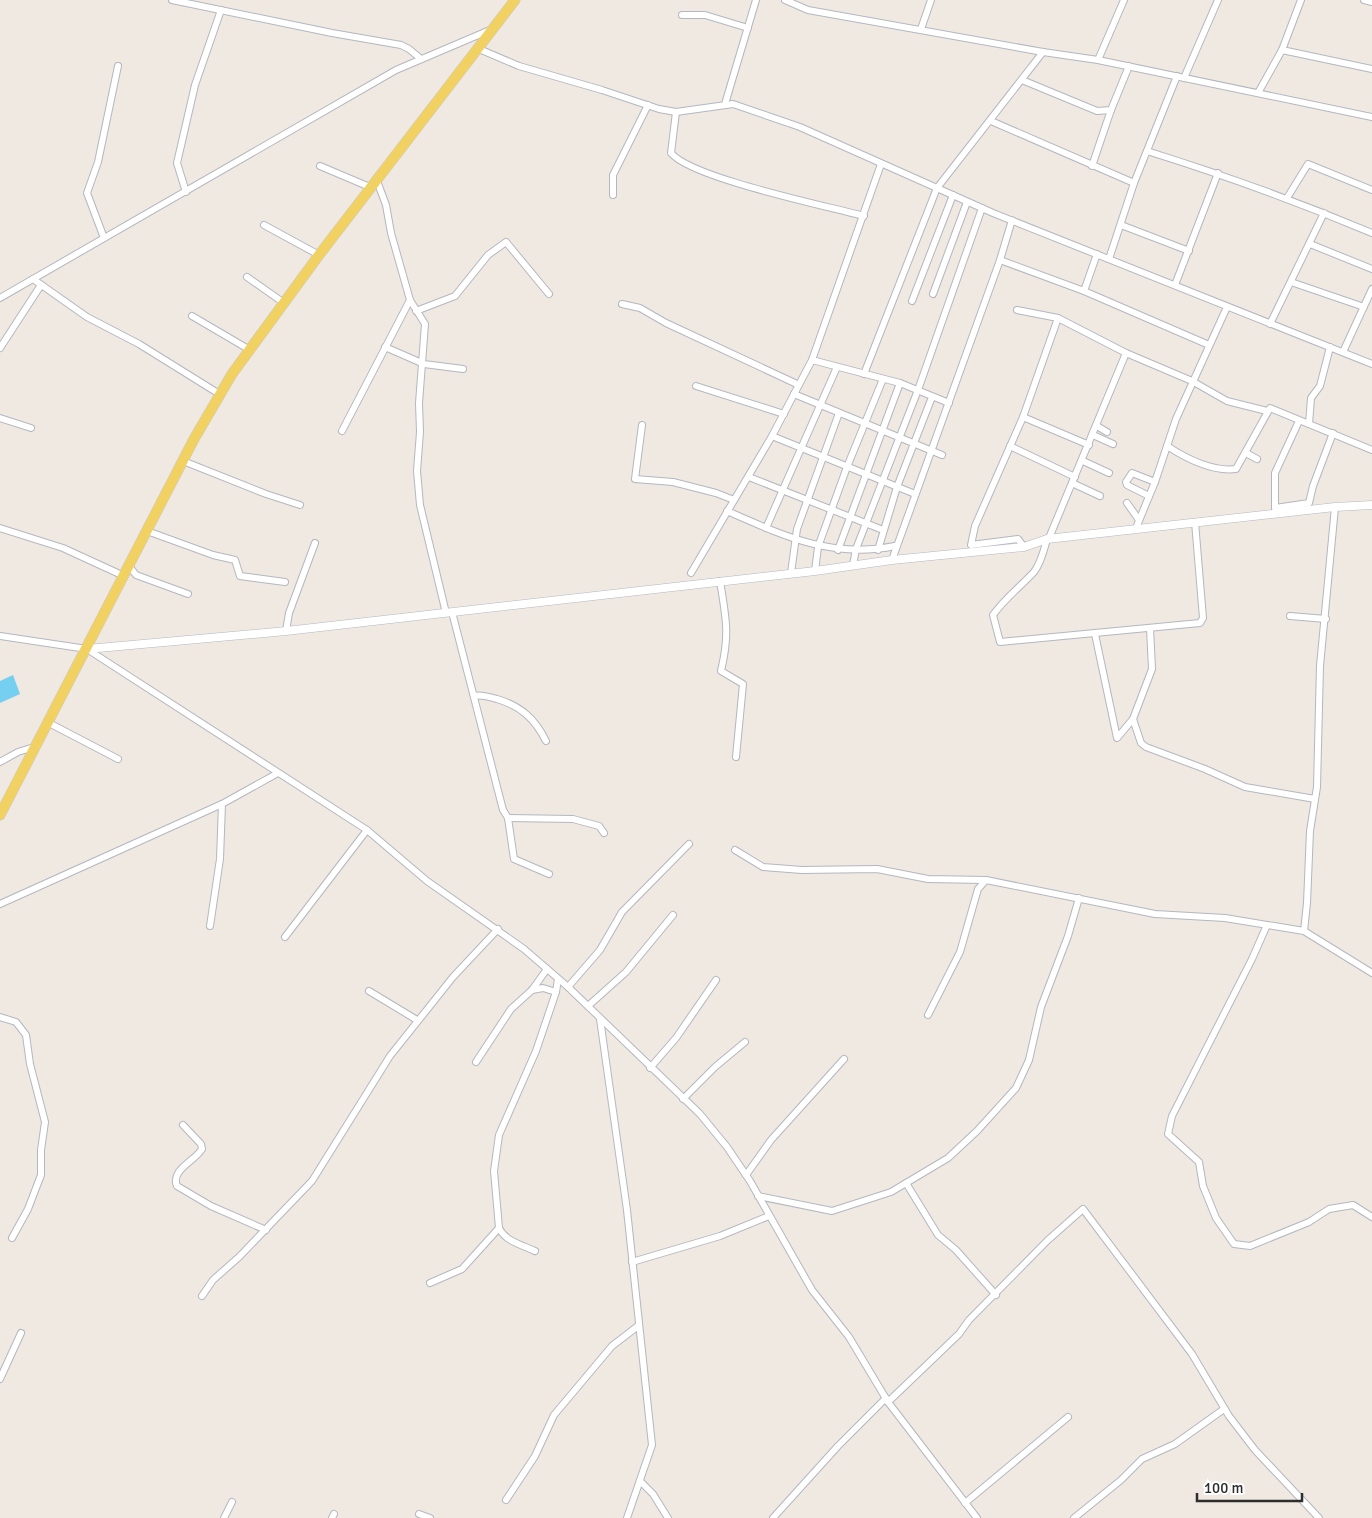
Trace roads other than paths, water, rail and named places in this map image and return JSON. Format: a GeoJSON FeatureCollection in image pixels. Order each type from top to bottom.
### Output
{"type":"FeatureCollection","features":[{"type":"Feature","properties":{"kind":"main road"},"geometry":{"type":"LineString","coordinates":[[0,815],[183,461],[232,374],[284,303],[480,49],[515,0]]}},
{"type":"Feature","properties":{"kind":"street"},"geometry":{"type":"LineString","coordinates":[[172,0],[401,45],[421,59]]}},
{"type":"Feature","properties":{"kind":"street"},"geometry":{"type":"LineString","coordinates":[[725,104],[756,0]]}},
{"type":"Feature","properties":{"kind":"street"},"geometry":{"type":"LineString","coordinates":[[785,0],[808,10],[1130,66],[1372,117]]}},
{"type":"Feature","properties":{"kind":"street"},"geometry":{"type":"LineString","coordinates":[[921,30],[931,0]]}},
{"type":"Feature","properties":{"kind":"street"},"geometry":{"type":"LineString","coordinates":[[1098,60],[1124,0]]}},
{"type":"Feature","properties":{"kind":"street"},"geometry":{"type":"LineString","coordinates":[[1109,259],[1134,183],[1147,151],[1180,77],[1218,0]]}},
{"type":"Feature","properties":{"kind":"street"},"geometry":{"type":"LineString","coordinates":[[1258,93],[1282,50],[1301,0]]}},
{"type":"Feature","properties":{"kind":"street"},"geometry":{"type":"LineString","coordinates":[[1364,0],[1372,2]]}},
{"type":"Feature","properties":{"kind":"street"},"geometry":{"type":"LineString","coordinates":[[186,192],[177,163],[195,85],[221,10]]}},
{"type":"Feature","properties":{"kind":"street"},"geometry":{"type":"LineString","coordinates":[[682,15],[705,15],[748,28]]}},
{"type":"Feature","properties":{"kind":"street"},"geometry":{"type":"LineString","coordinates":[[0,298],[396,70],[493,29]]}},
{"type":"Feature","properties":{"kind":"street"},"geometry":{"type":"LineString","coordinates":[[480,49],[519,66],[648,106],[676,112],[725,104],[742,106],[800,127],[967,202],[1372,364]]}},
{"type":"Feature","properties":{"kind":"street"},"geometry":{"type":"LineString","coordinates":[[1282,50],[1372,69]]}},
{"type":"Feature","properties":{"kind":"street"},"geometry":{"type":"LineString","coordinates":[[864,374],[937,188],[991,121],[1042,52]]}},
{"type":"Feature","properties":{"kind":"street"},"geometry":{"type":"LineString","coordinates":[[104,238],[88,193],[98,162],[118,66]]}},
{"type":"Feature","properties":{"kind":"street"},"geometry":{"type":"LineString","coordinates":[[1092,166],[1111,110],[1130,66]]}},
{"type":"Feature","properties":{"kind":"street"},"geometry":{"type":"LineString","coordinates":[[1022,80],[1097,111],[1111,110]]}},
{"type":"Feature","properties":{"kind":"street"},"geometry":{"type":"LineString","coordinates":[[613,195],[613,175],[648,106]]}},
{"type":"Feature","properties":{"kind":"street"},"geometry":{"type":"LineString","coordinates":[[676,112],[671,154],[676,160],[707,175],[864,216]]}},
{"type":"Feature","properties":{"kind":"street"},"geometry":{"type":"LineString","coordinates":[[991,121],[1134,183]]}},
{"type":"Feature","properties":{"kind":"street"},"geometry":{"type":"LineString","coordinates":[[1147,151],[1218,173],[1288,198],[1372,233]]}},
{"type":"Feature","properties":{"kind":"street"},"geometry":{"type":"LineString","coordinates":[[691,573],[749,477],[812,360],[881,164]]}},
{"type":"Feature","properties":{"kind":"street"},"geometry":{"type":"LineString","coordinates":[[1288,198],[1308,164],[1372,190]]}},
{"type":"Feature","properties":{"kind":"street"},"geometry":{"type":"LineString","coordinates":[[320,166],[375,185],[386,205],[391,233],[410,300],[426,324],[424,364],[419,403],[420,432],[417,471],[420,505],[474,696],[502,810],[508,818],[514,859],[549,874]]}},
{"type":"Feature","properties":{"kind":"street"},"geometry":{"type":"LineString","coordinates":[[1176,285],[1218,173]]}},
{"type":"Feature","properties":{"kind":"street"},"geometry":{"type":"LineString","coordinates":[[912,301],[953,195]]}},
{"type":"Feature","properties":{"kind":"street"},"geometry":{"type":"LineString","coordinates":[[934,294],[967,202]]}},
{"type":"Feature","properties":{"kind":"street"},"geometry":{"type":"LineString","coordinates":[[853,565],[856,549],[898,437],[918,390],[982,208]]}},
{"type":"Feature","properties":{"kind":"street"},"geometry":{"type":"LineString","coordinates":[[1270,324],[1324,213]]}},
{"type":"Feature","properties":{"kind":"street"},"geometry":{"type":"LineString","coordinates":[[892,560],[895,546],[1000,260],[1012,220]]}},
{"type":"Feature","properties":{"kind":"street"},"geometry":{"type":"LineString","coordinates":[[264,225],[320,256]]}},
{"type":"Feature","properties":{"kind":"street"},"geometry":{"type":"LineString","coordinates":[[1121,225],[1189,251]]}},
{"type":"Feature","properties":{"kind":"street"},"geometry":{"type":"LineString","coordinates":[[416,311],[455,296],[488,255],[506,242],[548,294]]}},
{"type":"Feature","properties":{"kind":"street"},"geometry":{"type":"LineString","coordinates":[[1310,244],[1372,269]]}},
{"type":"Feature","properties":{"kind":"street"},"geometry":{"type":"LineString","coordinates":[[1084,291],[1097,254]]}},
{"type":"Feature","properties":{"kind":"street"},"geometry":{"type":"LineString","coordinates":[[1000,260],[1084,291],[1209,345]]}},
{"type":"Feature","properties":{"kind":"street"},"geometry":{"type":"LineString","coordinates":[[246,277],[284,303]]}},
{"type":"Feature","properties":{"kind":"street"},"geometry":{"type":"LineString","coordinates":[[33,279],[87,317],[139,344],[221,395]]}},
{"type":"Feature","properties":{"kind":"street"},"geometry":{"type":"LineString","coordinates":[[1291,282],[1364,307]]}},
{"type":"Feature","properties":{"kind":"street"},"geometry":{"type":"LineString","coordinates":[[0,348],[41,285]]}},
{"type":"Feature","properties":{"kind":"street"},"geometry":{"type":"LineString","coordinates":[[1343,352],[1372,289]]}},
{"type":"Feature","properties":{"kind":"street"},"geometry":{"type":"LineString","coordinates":[[342,431],[410,300]]}},
{"type":"Feature","properties":{"kind":"street"},"geometry":{"type":"LineString","coordinates":[[622,304],[640,308],[666,323],[799,385]]}},
{"type":"Feature","properties":{"kind":"street"},"geometry":{"type":"LineString","coordinates":[[1136,528],[1192,382],[1227,307]]}},
{"type":"Feature","properties":{"kind":"street"},"geometry":{"type":"LineString","coordinates":[[1017,310],[1058,318],[1126,353],[1192,382],[1227,401],[1267,411]]}},
{"type":"Feature","properties":{"kind":"street"},"geometry":{"type":"LineString","coordinates":[[192,316],[250,350]]}},
{"type":"Feature","properties":{"kind":"street"},"geometry":{"type":"LineString","coordinates":[[1024,547],[1021,540],[1018,539],[971,545],[975,526],[1023,417],[1058,318]]}},
{"type":"Feature","properties":{"kind":"street"},"geometry":{"type":"LineString","coordinates":[[385,347],[424,364],[463,369]]}},
{"type":"Feature","properties":{"kind":"street"},"geometry":{"type":"LineString","coordinates":[[1309,424],[1311,398],[1320,386],[1330,347]]}},
{"type":"Feature","properties":{"kind":"street"},"geometry":{"type":"LineString","coordinates":[[1126,353],[1083,460],[1035,571],[1005,598],[992,614],[1000,642],[1200,623],[1203,621],[1195,522]]}},
{"type":"Feature","properties":{"kind":"street"},"geometry":{"type":"LineString","coordinates":[[812,360],[900,383],[949,403]]}},
{"type":"Feature","properties":{"kind":"street"},"geometry":{"type":"LineString","coordinates":[[766,528],[837,367]]}},
{"type":"Feature","properties":{"kind":"street"},"geometry":{"type":"LineString","coordinates":[[815,571],[818,547],[847,467],[884,379]]}},
{"type":"Feature","properties":{"kind":"street"},"geometry":{"type":"LineString","coordinates":[[838,550],[864,474],[900,383]]}},
{"type":"Feature","properties":{"kind":"street"},"geometry":{"type":"LineString","coordinates":[[696,386],[784,414]]}},
{"type":"Feature","properties":{"kind":"street"},"geometry":{"type":"LineString","coordinates":[[794,394],[942,455]]}},
{"type":"Feature","properties":{"kind":"street"},"geometry":{"type":"LineString","coordinates":[[878,550],[898,487],[932,397]]}},
{"type":"Feature","properties":{"kind":"street"},"geometry":{"type":"LineString","coordinates":[[1167,446],[1196,462],[1224,470],[1236,470],[1270,408],[1372,450]]}},
{"type":"Feature","properties":{"kind":"street"},"geometry":{"type":"LineString","coordinates":[[791,573],[795,538],[839,413]]}},
{"type":"Feature","properties":{"kind":"street"},"geometry":{"type":"LineString","coordinates":[[1023,417],[1089,445]]}},
{"type":"Feature","properties":{"kind":"street"},"geometry":{"type":"LineString","coordinates":[[0,418],[31,428]]}},
{"type":"Feature","properties":{"kind":"street"},"geometry":{"type":"LineString","coordinates":[[1299,421],[1274,474],[1275,508],[1310,503],[1313,486],[1333,433]]}},
{"type":"Feature","properties":{"kind":"street"},"geometry":{"type":"LineString","coordinates":[[642,425],[635,479],[680,484],[734,500]]}},
{"type":"Feature","properties":{"kind":"street"},"geometry":{"type":"LineString","coordinates":[[1097,426],[1107,432]]}},
{"type":"Feature","properties":{"kind":"street"},"geometry":{"type":"LineString","coordinates":[[1092,435],[1113,444]]}},
{"type":"Feature","properties":{"kind":"street"},"geometry":{"type":"LineString","coordinates":[[772,436],[800,449],[915,494]]}},
{"type":"Feature","properties":{"kind":"street"},"geometry":{"type":"LineString","coordinates":[[1010,446],[1100,496]]}},
{"type":"Feature","properties":{"kind":"street"},"geometry":{"type":"LineString","coordinates":[[1246,453],[1257,459]]}},
{"type":"Feature","properties":{"kind":"street"},"geometry":{"type":"LineString","coordinates":[[1083,460],[1109,473]]}},
{"type":"Feature","properties":{"kind":"street"},"geometry":{"type":"LineString","coordinates":[[183,461],[266,494],[300,505]]}},
{"type":"Feature","properties":{"kind":"street"},"geometry":{"type":"LineString","coordinates":[[1149,496],[1127,485],[1126,482],[1132,473],[1155,482]]}},
{"type":"Feature","properties":{"kind":"street"},"geometry":{"type":"LineString","coordinates":[[749,477],[781,492],[808,500],[883,530]]}},
{"type":"Feature","properties":{"kind":"street"},"geometry":{"type":"LineString","coordinates":[[1127,503],[1139,520]]}},
{"type":"Feature","properties":{"kind":"street"},"geometry":{"type":"LineString","coordinates":[[0,636],[87,649],[286,631],[815,571],[892,560],[1024,547],[1048,538],[1335,507],[1372,505]]}},
{"type":"Feature","properties":{"kind":"street"},"geometry":{"type":"LineString","coordinates":[[1304,932],[1310,831],[1315,799],[1320,666],[1326,619],[1335,507]]}},
{"type":"Feature","properties":{"kind":"street"},"geometry":{"type":"LineString","coordinates":[[728,511],[766,528],[818,547],[838,550],[878,550],[895,546]]}},
{"type":"Feature","properties":{"kind":"street"},"geometry":{"type":"LineString","coordinates":[[0,528],[63,548],[188,594]]}},
{"type":"Feature","properties":{"kind":"street"},"geometry":{"type":"LineString","coordinates":[[147,531],[213,555],[235,560],[240,576],[285,582]]}},
{"type":"Feature","properties":{"kind":"street"},"geometry":{"type":"LineString","coordinates":[[286,631],[289,613],[315,543]]}},
{"type":"Feature","properties":{"kind":"street"},"geometry":{"type":"LineString","coordinates":[[720,581],[728,643],[720,671],[743,684],[736,757]]}},
{"type":"Feature","properties":{"kind":"street"},"geometry":{"type":"LineString","coordinates":[[1290,616],[1326,619]]}},
{"type":"Feature","properties":{"kind":"street"},"geometry":{"type":"LineString","coordinates":[[1095,634],[1117,738],[1133,719],[1152,669],[1150,628]]}},
{"type":"Feature","properties":{"kind":"street"},"geometry":{"type":"LineString","coordinates":[[87,649],[366,830],[428,881],[498,929],[568,987],[650,1068],[700,1114],[746,1175],[812,1290],[849,1337],[887,1400],[977,1518]]}},
{"type":"Feature","properties":{"kind":"street"},"geometry":{"type":"LineString","coordinates":[[474,696],[516,706],[538,725],[546,741]]}},
{"type":"Feature","properties":{"kind":"street"},"geometry":{"type":"LineString","coordinates":[[1133,719],[1141,742],[1146,747],[1205,769],[1245,787],[1315,799]]}},
{"type":"Feature","properties":{"kind":"street"},"geometry":{"type":"LineString","coordinates":[[47,722],[118,759]]}},
{"type":"Feature","properties":{"kind":"street"},"geometry":{"type":"LineString","coordinates":[[0,762],[18,752],[34,747]]}},
{"type":"Feature","properties":{"kind":"street"},"geometry":{"type":"LineString","coordinates":[[0,904],[222,804],[278,773]]}},
{"type":"Feature","properties":{"kind":"street"},"geometry":{"type":"LineString","coordinates":[[210,926],[220,859],[222,804]]}},
{"type":"Feature","properties":{"kind":"street"},"geometry":{"type":"LineString","coordinates":[[508,818],[573,819],[599,826],[604,833]]}},
{"type":"Feature","properties":{"kind":"street"},"geometry":{"type":"LineString","coordinates":[[285,937],[366,830]]}},
{"type":"Feature","properties":{"kind":"street"},"geometry":{"type":"LineString","coordinates":[[568,987],[600,950],[622,912],[689,844]]}},
{"type":"Feature","properties":{"kind":"street"},"geometry":{"type":"LineString","coordinates":[[735,850],[762,867],[802,870],[877,869],[928,879],[986,880],[1155,914],[1226,918],[1304,932],[1372,973]]}},
{"type":"Feature","properties":{"kind":"street"},"geometry":{"type":"LineString","coordinates":[[928,1015],[960,952],[978,889],[986,880]]}},
{"type":"Feature","properties":{"kind":"street"},"geometry":{"type":"LineString","coordinates":[[758,1196],[832,1212],[891,1192],[948,1158],[977,1131],[1016,1088],[1029,1060],[1041,1007],[1068,936],[1080,898]]}},
{"type":"Feature","properties":{"kind":"street"},"geometry":{"type":"LineString","coordinates":[[588,1006],[626,972],[673,915]]}},
{"type":"Feature","properties":{"kind":"street"},"geometry":{"type":"LineString","coordinates":[[1267,925],[1245,974],[1172,1116],[1168,1134],[1200,1162],[1202,1186],[1216,1218],[1234,1244],[1250,1246],[1309,1222],[1329,1209],[1353,1205],[1372,1218]]}},
{"type":"Feature","properties":{"kind":"street"},"geometry":{"type":"LineString","coordinates":[[202,1296],[213,1280],[266,1230],[312,1181],[390,1056],[417,1020],[498,929]]}},
{"type":"Feature","properties":{"kind":"street"},"geometry":{"type":"LineString","coordinates":[[476,1062],[511,1009],[532,990],[547,969]]}},
{"type":"Feature","properties":{"kind":"street"},"geometry":{"type":"LineString","coordinates":[[535,1251],[502,1234],[499,1228],[494,1172],[499,1135],[536,1051],[556,992],[558,978]]}},
{"type":"Feature","properties":{"kind":"street"},"geometry":{"type":"LineString","coordinates":[[650,1068],[676,1038],[716,980]]}},
{"type":"Feature","properties":{"kind":"street"},"geometry":{"type":"LineString","coordinates":[[532,990],[543,988],[556,992]]}},
{"type":"Feature","properties":{"kind":"street"},"geometry":{"type":"LineString","coordinates":[[369,992],[417,1020]]}},
{"type":"Feature","properties":{"kind":"street"},"geometry":{"type":"LineString","coordinates":[[0,1017],[16,1022],[26,1035],[30,1064],[44,1122],[41,1175],[28,1210],[12,1238]]}},
{"type":"Feature","properties":{"kind":"street"},"geometry":{"type":"LineString","coordinates":[[600,1019],[627,1210],[652,1445],[627,1518]]}},
{"type":"Feature","properties":{"kind":"street"},"geometry":{"type":"LineString","coordinates":[[683,1099],[715,1067],[745,1042]]}},
{"type":"Feature","properties":{"kind":"street"},"geometry":{"type":"LineString","coordinates":[[746,1175],[771,1140],[844,1059]]}},
{"type":"Feature","properties":{"kind":"street"},"geometry":{"type":"LineString","coordinates":[[183,1125],[201,1144],[202,1149],[178,1172],[175,1180],[177,1186],[205,1203],[266,1230]]}},
{"type":"Feature","properties":{"kind":"street"},"geometry":{"type":"LineString","coordinates":[[906,1183],[938,1235],[956,1250],[996,1295]]}},
{"type":"Feature","properties":{"kind":"street"},"geometry":{"type":"LineString","coordinates":[[773,1518],[838,1446],[959,1334],[969,1320],[996,1295],[1048,1240],[1083,1209],[1192,1354],[1224,1409],[1255,1450],[1319,1518]]}},
{"type":"Feature","properties":{"kind":"street"},"geometry":{"type":"LineString","coordinates":[[632,1262],[720,1236],[769,1216]]}},
{"type":"Feature","properties":{"kind":"street"},"geometry":{"type":"LineString","coordinates":[[430,1283],[462,1269],[499,1228]]}},
{"type":"Feature","properties":{"kind":"street"},"geometry":{"type":"LineString","coordinates":[[506,1500],[535,1456],[554,1416],[612,1346],[638,1326]]}},
{"type":"Feature","properties":{"kind":"street"},"geometry":{"type":"LineString","coordinates":[[0,1379],[21,1333]]}},
{"type":"Feature","properties":{"kind":"street"},"geometry":{"type":"LineString","coordinates":[[1074,1518],[1121,1480],[1142,1459],[1175,1444],[1224,1409]]}},
{"type":"Feature","properties":{"kind":"street"},"geometry":{"type":"LineString","coordinates":[[965,1503],[1068,1418]]}},
{"type":"Feature","properties":{"kind":"street"},"geometry":{"type":"LineString","coordinates":[[640,1481],[653,1494],[668,1518]]}},
{"type":"Feature","properties":{"kind":"street"},"geometry":{"type":"LineString","coordinates":[[224,1518],[232,1502]]}},
{"type":"Feature","properties":{"kind":"street"},"geometry":{"type":"LineString","coordinates":[[418,1514],[430,1518]]}},
{"type":"Feature","properties":{"kind":"water"},"geometry":{"type":"Polygon","coordinates":[[[13,675],[20,694],[0,703],[0,681],[13,675]]]}}]}
